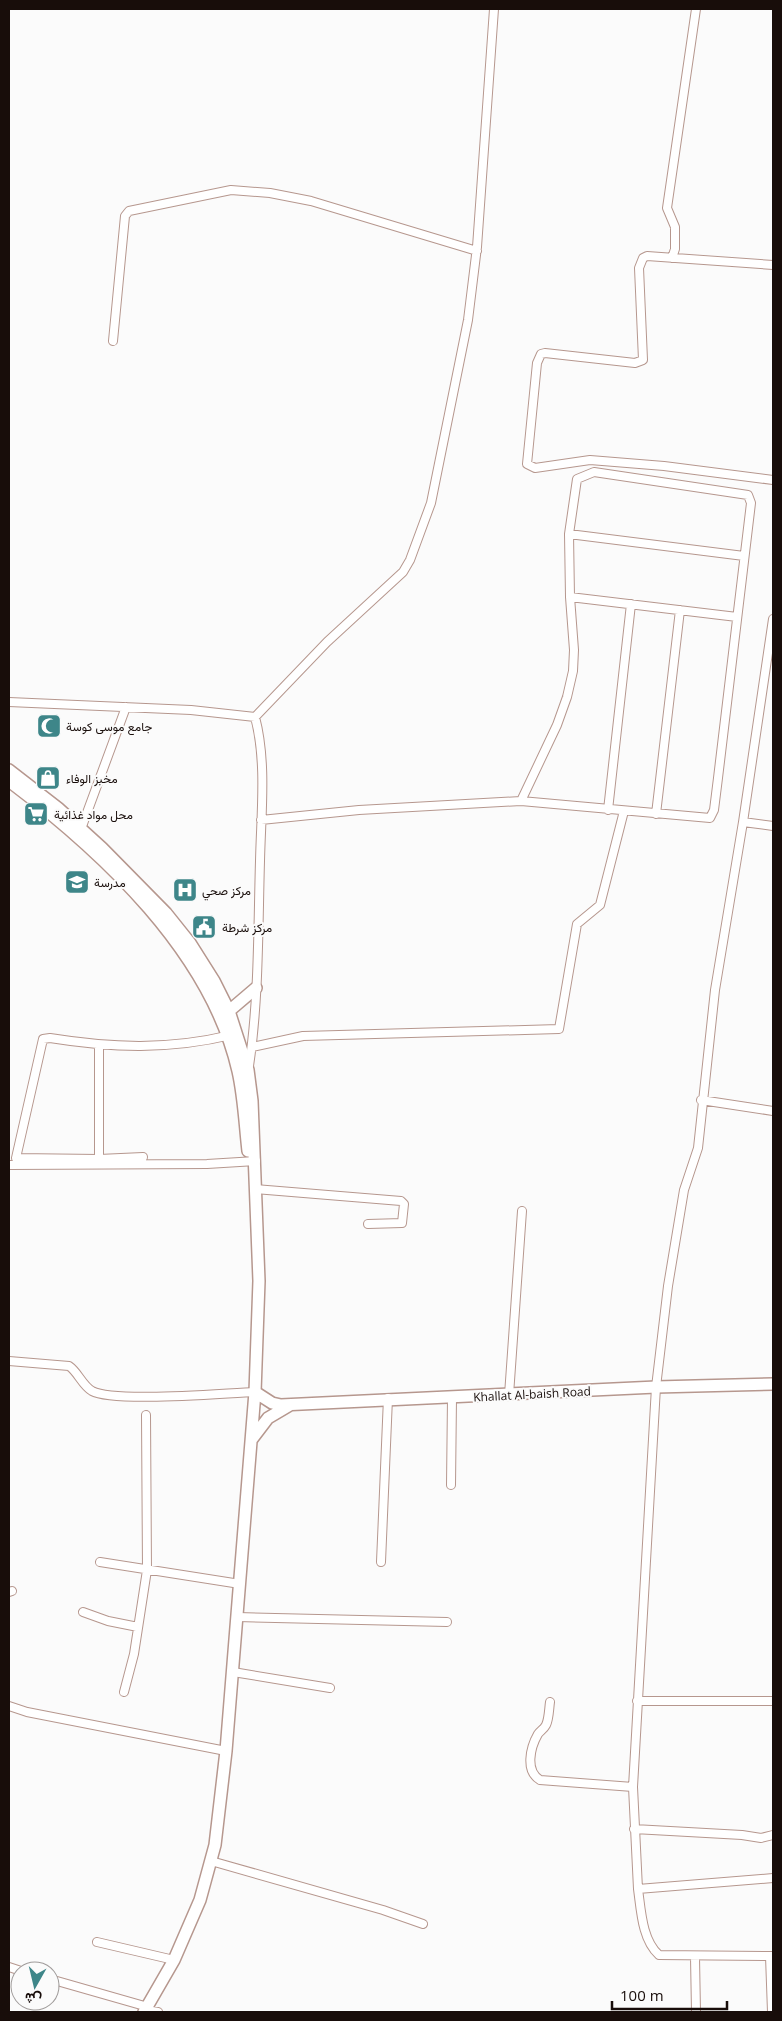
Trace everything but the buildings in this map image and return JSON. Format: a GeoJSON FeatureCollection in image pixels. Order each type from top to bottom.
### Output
{"type":"FeatureCollection","features":[{"type":"Feature","properties":{"kind":"street"},"geometry":{"type":"LineString","coordinates":[[255,717],[327,642],[403,572],[410,560],[436,485],[466,330],[477,251],[494,9]]}},
{"type":"Feature","properties":{"kind":"street"},"geometry":{"type":"LineString","coordinates":[[672,258],[675,250],[675,227],[667,208],[696,9]]}},
{"type":"Feature","properties":{"kind":"street"},"geometry":{"type":"LineString","coordinates":[[114,341],[125,216],[129,211],[231,190],[248,190],[320,204],[477,251]]}},
{"type":"Feature","properties":{"kind":"street"},"geometry":{"type":"LineString","coordinates":[[773,265],[647,256],[642,258],[640,264],[644,357],[640,362],[540,354],[537,364],[527,464],[535,468],[590,460],[664,466],[773,480]]}},
{"type":"Feature","properties":{"kind":"street"},"geometry":{"type":"LineString","coordinates":[[261,820],[358,810],[521,801],[656,814],[707,818],[712,816],[751,503],[748,495],[594,472],[577,479],[574,485],[569,534],[570,597],[574,650],[567,698],[521,801]]}},
{"type":"Feature","properties":{"kind":"street"},"geometry":{"type":"LineString","coordinates":[[569,534],[744,556]]}},
{"type":"Feature","properties":{"kind":"street"},"geometry":{"type":"LineString","coordinates":[[570,597],[737,617]]}},
{"type":"Feature","properties":{"kind":"street"},"geometry":{"type":"LineString","coordinates":[[608,810],[630,604]]}},
{"type":"Feature","properties":{"kind":"street"},"geometry":{"type":"LineString","coordinates":[[656,814],[680,610]]}},
{"type":"Feature","properties":{"kind":"street"},"geometry":{"type":"LineString","coordinates":[[772,2012],[772,1956],[695,1957],[657,1953],[645,1930],[638,1889],[633,1787],[656,1387],[668,1286],[684,1190],[698,1148],[701,1100],[715,990],[743,822],[773,619]]}},
{"type":"Feature","properties":{"kind":"street"},"geometry":{"type":"LineString","coordinates":[[9,702],[191,710],[255,717]]}},
{"type":"Feature","properties":{"kind":"street"},"geometry":{"type":"LineString","coordinates":[[81,829],[126,707]]}},
{"type":"Feature","properties":{"kind":"street"},"geometry":{"type":"LineString","coordinates":[[146,2010],[174,1960],[200,1900],[212,1861],[226,1751],[238,1618],[255,1392],[259,1281],[248,1070],[252,1047],[256,988],[261,820],[261,750],[255,717]]}},
{"type":"Feature","properties":{"kind":"street"},"geometry":{"type":"LineString","coordinates":[[9,770],[81,829],[99,852],[166,914],[232,1035],[248,1070]]}},
{"type":"Feature","properties":{"kind":"street"},"geometry":{"type":"LineString","coordinates":[[9,781],[76,836],[99,852]]}},
{"type":"Feature","properties":{"kind":"street"},"geometry":{"type":"LineString","coordinates":[[252,1047],[303,1036],[559,1029],[577,924],[600,905],[624,811]]}},
{"type":"Feature","properties":{"kind":"street"},"geometry":{"type":"LineString","coordinates":[[743,822],[773,826]]}},
{"type":"Feature","properties":{"kind":"street"},"geometry":{"type":"LineString","coordinates":[[182,942],[214,981],[228,1011],[253,1161]]}},
{"type":"Feature","properties":{"kind":"street"},"geometry":{"type":"LineString","coordinates":[[228,1011],[256,988]]}},
{"type":"Feature","properties":{"kind":"street"},"geometry":{"type":"LineString","coordinates":[[143,1157],[17,1159],[15,1155],[43,1039],[50,1038],[99,1046],[183,1044],[232,1035]]}},
{"type":"Feature","properties":{"kind":"street"},"geometry":{"type":"LineString","coordinates":[[99,1046],[99,1158]]}},
{"type":"Feature","properties":{"kind":"street"},"geometry":{"type":"LineString","coordinates":[[701,1100],[773,1111]]}},
{"type":"Feature","properties":{"kind":"street"},"geometry":{"type":"LineString","coordinates":[[9,1165],[207,1164],[253,1161]]}},
{"type":"Feature","properties":{"kind":"street"},"geometry":{"type":"LineString","coordinates":[[254,1183],[400,1201],[404,1204],[402,1223],[368,1224]]}},
{"type":"Feature","properties":{"kind":"street"},"geometry":{"type":"LineString","coordinates":[[509,1395],[522,1211]]}},
{"type":"Feature","properties":{"kind":"street"},"geometry":{"type":"LineString","coordinates":[[9,1361],[69,1366],[86,1386],[98,1393],[133,1397],[255,1392],[272,1403],[291,1404]]}},
{"type":"Feature","properties":{"kind":"street","name":"Khallat Al-baish Road"},"geometry":{"type":"LineString","coordinates":[[291,1404],[388,1398],[452,1398],[656,1387],[773,1384]]}},
{"type":"Feature","properties":{"kind":"street"},"geometry":{"type":"LineString","coordinates":[[381,1562],[388,1398]]}},
{"type":"Feature","properties":{"kind":"street"},"geometry":{"type":"LineString","coordinates":[[451,1485],[452,1398]]}},
{"type":"Feature","properties":{"kind":"street"},"geometry":{"type":"LineString","coordinates":[[252,1439],[268,1418],[291,1404]]}},
{"type":"Feature","properties":{"kind":"street"},"geometry":{"type":"LineString","coordinates":[[124,1692],[138,1627],[147,1570],[146,1415]]}},
{"type":"Feature","properties":{"kind":"street"},"geometry":{"type":"LineString","coordinates":[[100,1562],[240,1584]]}},
{"type":"Feature","properties":{"kind":"street"},"geometry":{"type":"LineString","coordinates":[[83,1612],[108,1621],[138,1627]]}},
{"type":"Feature","properties":{"kind":"street"},"geometry":{"type":"LineString","coordinates":[[238,1618],[446,1622]]}},
{"type":"Feature","properties":{"kind":"street"},"geometry":{"type":"LineString","coordinates":[[233,1672],[330,1688]]}},
{"type":"Feature","properties":{"kind":"street"},"geometry":{"type":"LineString","coordinates":[[637,1701],[773,1701]]}},
{"type":"Feature","properties":{"kind":"street"},"geometry":{"type":"LineString","coordinates":[[550,1702],[546,1725],[537,1736],[530,1760],[531,1771],[534,1776],[540,1780],[633,1787]]}},
{"type":"Feature","properties":{"kind":"street"},"geometry":{"type":"LineString","coordinates":[[9,1706],[27,1712],[226,1751]]}},
{"type":"Feature","properties":{"kind":"street"},"geometry":{"type":"LineString","coordinates":[[634,1829],[742,1835],[754,1838],[773,1835]]}},
{"type":"Feature","properties":{"kind":"street"},"geometry":{"type":"LineString","coordinates":[[212,1861],[383,1910],[423,1924]]}},
{"type":"Feature","properties":{"kind":"street"},"geometry":{"type":"LineString","coordinates":[[638,1889],[773,1878]]}},
{"type":"Feature","properties":{"kind":"street"},"geometry":{"type":"LineString","coordinates":[[97,1942],[174,1960]]}},
{"type":"Feature","properties":{"kind":"street"},"geometry":{"type":"LineString","coordinates":[[695,1957],[696,2012]]}},
{"type":"Feature","properties":{"kind":"street"},"geometry":{"type":"LineString","coordinates":[[60,1982],[146,2010],[158,2012]]}},
{"type":"Feature","properties":{"kind":"place","name":"جامع موسى كوسة"},"geometry":{"type":"Point","coordinates":[49,726]}},
{"type":"Feature","properties":{"kind":"place","name":"مخبز الوفاء"},"geometry":{"type":"Point","coordinates":[48,778]}},
{"type":"Feature","properties":{"kind":"place","name":"محل مواد غذائية"},"geometry":{"type":"Point","coordinates":[36,814]}},
{"type":"Feature","properties":{"kind":"place","name":"مدرسة"},"geometry":{"type":"Point","coordinates":[77,882]}},
{"type":"Feature","properties":{"kind":"place","name":"مركز صحي"},"geometry":{"type":"Point","coordinates":[185,890]}},
{"type":"Feature","properties":{"kind":"place","name":"مركز شرطة"},"geometry":{"type":"Point","coordinates":[204,927]}}]}
